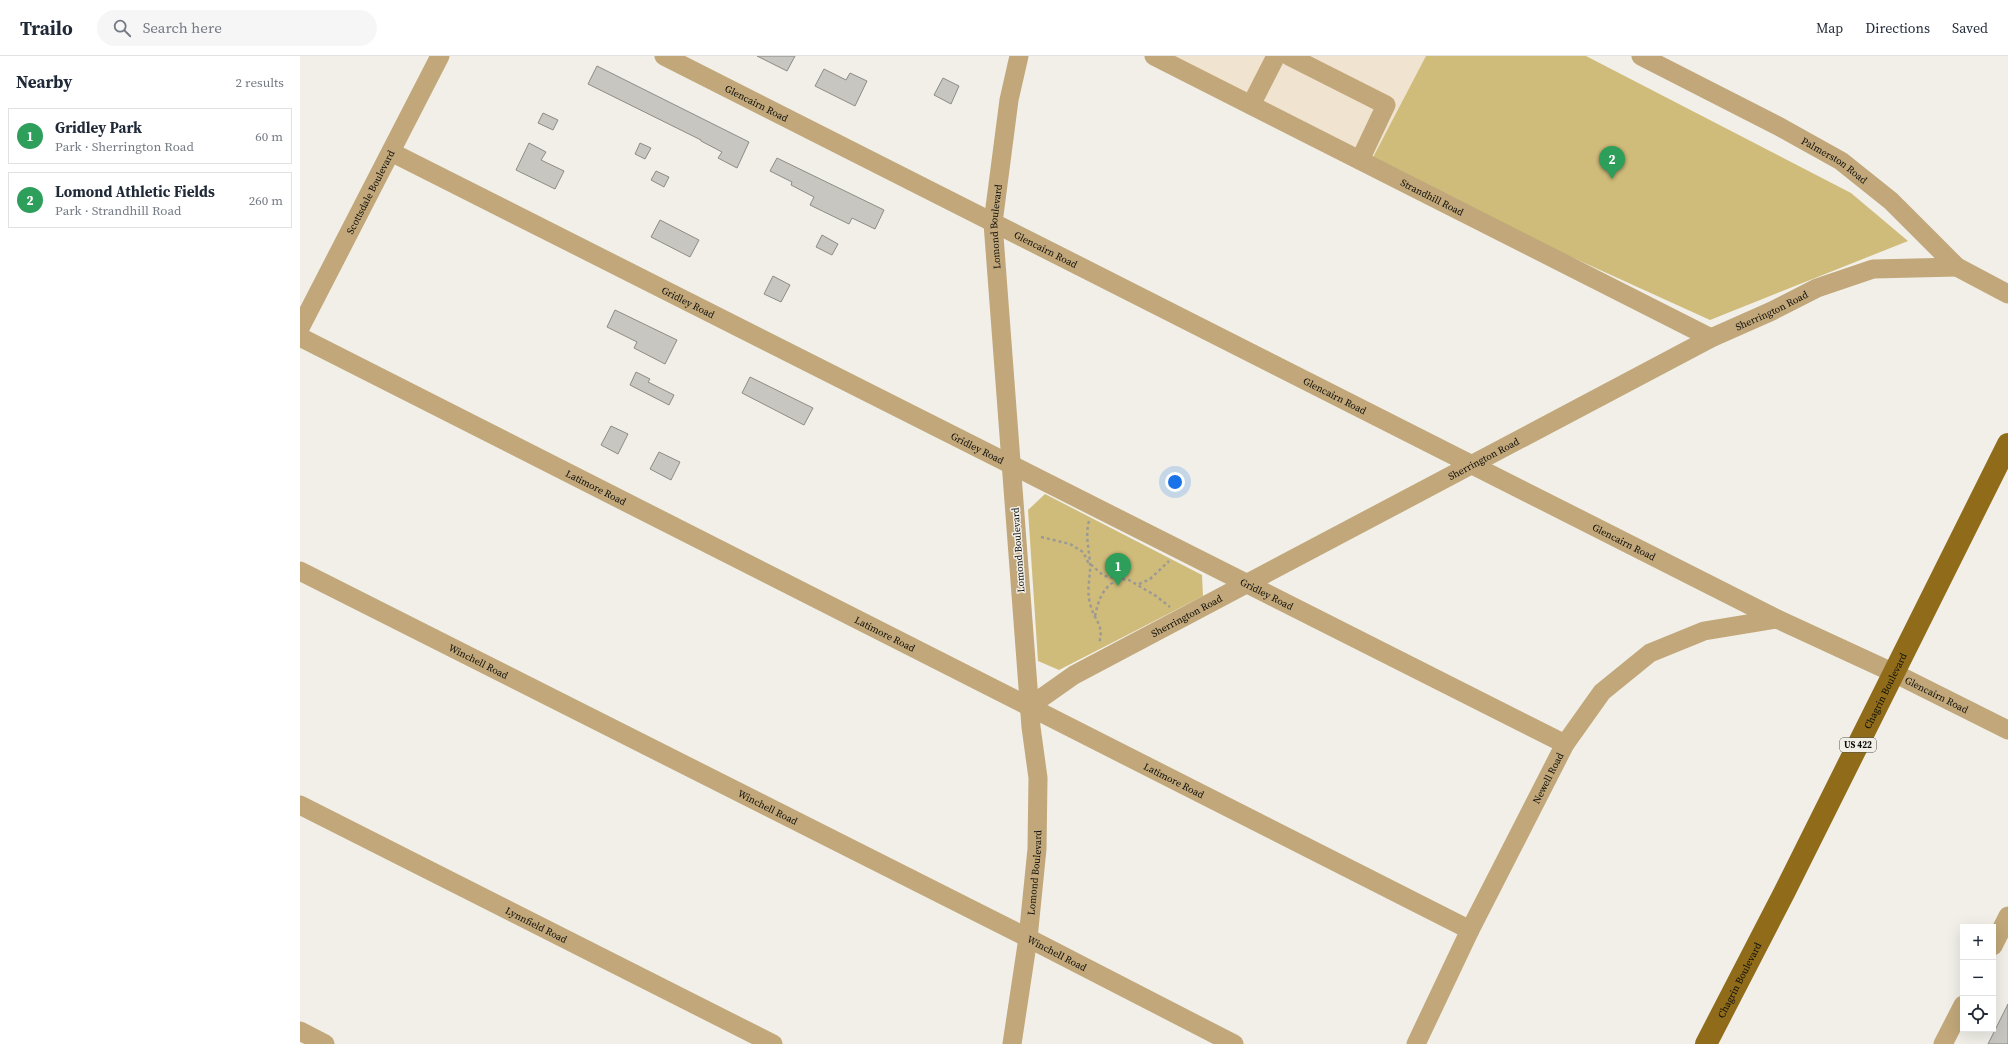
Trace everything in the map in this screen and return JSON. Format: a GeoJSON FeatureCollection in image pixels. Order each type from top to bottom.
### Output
{"type":"FeatureCollection","features":[{"type":"Feature","properties":{"kind":"main road","name":"Chagrin Boulevard"},"geometry":{"type":"LineString","coordinates":[[1706,1044],[2008,444]]}},
{"type":"Feature","properties":{"kind":"street","name":"Scottsdale Boulevard"},"geometry":{"type":"LineString","coordinates":[[300,328],[440,56]]}},
{"type":"Feature","properties":{"kind":"street","name":"Glencairn Road"},"geometry":{"type":"LineString","coordinates":[[664,56],[1777,619],[1894,673],[2008,730]]}},
{"type":"Feature","properties":{"kind":"street","name":"Lomond Boulevard"},"geometry":{"type":"LineString","coordinates":[[1012,1044],[1028,938],[1038,841],[1038,778],[1030,706],[993,223],[1009,100],[1020,56]]}},
{"type":"Feature","properties":{"kind":"street","name":"Strandhill Road"},"geometry":{"type":"LineString","coordinates":[[1154,56],[1711,338]]}},
{"type":"Feature","properties":{"kind":"street"},"geometry":{"type":"LineString","coordinates":[[1251,105],[1276,56]]}},
{"type":"Feature","properties":{"kind":"street"},"geometry":{"type":"LineString","coordinates":[[1289,56],[1386,105],[1360,160]]}},
{"type":"Feature","properties":{"kind":"street","name":"Palmerston Road"},"geometry":{"type":"LineString","coordinates":[[1641,56],[1780,127],[1841,161],[1891,201],[1957,267],[2008,294]]}},
{"type":"Feature","properties":{"kind":"street","name":"Gridley Road"},"geometry":{"type":"LineString","coordinates":[[391,152],[1011,466],[1565,744]]}},
{"type":"Feature","properties":{"kind":"street","name":"Sherrington Road"},"geometry":{"type":"LineString","coordinates":[[1030,706],[1074,675],[1711,338],[1772,311],[1817,288],[1873,269],[1957,267]]}},
{"type":"Feature","properties":{"kind":"street","name":"Latimore Road"},"geometry":{"type":"LineString","coordinates":[[300,338],[1030,706],[1470,930]]}},
{"type":"Feature","properties":{"kind":"street","name":"Winchell Road"},"geometry":{"type":"LineString","coordinates":[[300,571],[1028,938],[1234,1044]]}},
{"type":"Feature","properties":{"kind":"street","name":"Newell Road"},"geometry":{"type":"LineString","coordinates":[[1416,1044],[1470,930],[1565,744],[1602,692],[1650,653],[1704,631],[1777,619]]}},
{"type":"Feature","properties":{"kind":"street","name":"Lynnfield Road"},"geometry":{"type":"LineString","coordinates":[[300,805],[773,1044]]}},
{"type":"Feature","properties":{"kind":"street"},"geometry":{"type":"LineString","coordinates":[[1996,940],[2008,916]]}},
{"type":"Feature","properties":{"kind":"street"},"geometry":{"type":"LineString","coordinates":[[1943,1044],[1960,1011]]}},
{"type":"Feature","properties":{"kind":"street"},"geometry":{"type":"LineString","coordinates":[[300,1031],[325,1044]]}},
{"type":"Feature","properties":{"kind":"path"},"geometry":{"type":"LineString","coordinates":[[1089,520],[1086,532],[1090,564],[1087,590],[1090,605],[1101,627],[1097,648]]}},
{"type":"Feature","properties":{"kind":"path"},"geometry":{"type":"LineString","coordinates":[[1041,537],[1070,544],[1083,552],[1090,564],[1104,576],[1119,580],[1129,580],[1138,584],[1172,609]]}},
{"type":"Feature","properties":{"kind":"path"},"geometry":{"type":"LineString","coordinates":[[1138,584],[1150,580],[1169,560]]}},
{"type":"Feature","properties":{"kind":"path"},"geometry":{"type":"LineString","coordinates":[[1095,616],[1098,600],[1113,582],[1119,580]]}},
{"type":"Feature","properties":{"kind":"shaded area"},"geometry":{"type":"Polygon","coordinates":[[[1154,56],[1427,56],[1369,165],[1154,56]]]}},
{"type":"Feature","properties":{"kind":"shaded area"},"geometry":{"type":"Polygon","coordinates":[[[1426,56],[1586,56],[1851,193],[1908,241],[1710,320],[1369,165],[1426,56]]]}},
{"type":"Feature","properties":{"kind":"shaded area"},"geometry":{"type":"Polygon","coordinates":[[[1045,494],[1202,575],[1203,596],[1059,670],[1038,661],[1028,510],[1045,494]]]}},
{"type":"Feature","properties":{"kind":"building"},"geometry":{"type":"Polygon","coordinates":[[[757,56],[795,56],[787,71],[757,56]]]}},
{"type":"Feature","properties":{"kind":"building"},"geometry":{"type":"Polygon","coordinates":[[[597,66],[749,142],[737,168],[718,158],[722,152],[701,140],[588,84],[597,66]]]}},
{"type":"Feature","properties":{"kind":"building"},"geometry":{"type":"Polygon","coordinates":[[[824,69],[846,80],[850,73],[867,81],[855,106],[815,86],[824,69]]]}},
{"type":"Feature","properties":{"kind":"building"},"geometry":{"type":"Polygon","coordinates":[[[943,78],[959,86],[951,104],[934,95],[943,78]]]}},
{"type":"Feature","properties":{"kind":"building"},"geometry":{"type":"Polygon","coordinates":[[[543,113],[558,120],[553,130],[538,123],[543,113]]]}},
{"type":"Feature","properties":{"kind":"building"},"geometry":{"type":"Polygon","coordinates":[[[529,143],[546,152],[541,160],[564,171],[555,189],[516,170],[529,143]]]}},
{"type":"Feature","properties":{"kind":"building"},"geometry":{"type":"Polygon","coordinates":[[[640,143],[651,148],[645,159],[635,154],[640,143]]]}},
{"type":"Feature","properties":{"kind":"building"},"geometry":{"type":"Polygon","coordinates":[[[777,158],[884,210],[875,229],[852,218],[849,224],[810,205],[814,197],[791,185],[792,182],[770,171],[777,158]]]}},
{"type":"Feature","properties":{"kind":"building"},"geometry":{"type":"Polygon","coordinates":[[[656,171],[669,177],[664,187],[651,180],[656,171]]]}},
{"type":"Feature","properties":{"kind":"building"},"geometry":{"type":"Polygon","coordinates":[[[660,220],[699,240],[690,257],[651,237],[660,220]]]}},
{"type":"Feature","properties":{"kind":"building"},"geometry":{"type":"Polygon","coordinates":[[[822,235],[838,244],[832,255],[816,247],[822,235]]]}},
{"type":"Feature","properties":{"kind":"building"},"geometry":{"type":"Polygon","coordinates":[[[773,276],[790,285],[781,302],[764,294],[773,276]]]}},
{"type":"Feature","properties":{"kind":"building"},"geometry":{"type":"Polygon","coordinates":[[[615,310],[677,340],[665,364],[634,348],[637,342],[607,327],[615,310]]]}},
{"type":"Feature","properties":{"kind":"building"},"geometry":{"type":"Polygon","coordinates":[[[636,372],[650,379],[648,382],[674,395],[669,405],[630,385],[636,372]]]}},
{"type":"Feature","properties":{"kind":"building"},"geometry":{"type":"Polygon","coordinates":[[[750,377],[813,408],[804,425],[742,393],[750,377]]]}},
{"type":"Feature","properties":{"kind":"building"},"geometry":{"type":"Polygon","coordinates":[[[611,426],[628,434],[618,454],[601,445],[611,426]]]}},
{"type":"Feature","properties":{"kind":"building"},"geometry":{"type":"Polygon","coordinates":[[[659,452],[680,462],[671,480],[650,469],[659,452]]]}},
{"type":"Feature","properties":{"kind":"building"},"geometry":{"type":"Polygon","coordinates":[[[2008,1004],[2008,1044],[1988,1044],[1994,1032],[1996,1032],[1996,1028],[2008,1004]]]}},
{"type":"Feature","properties":{"kind":"place","name":"Lomond Athletic Fields"},"geometry":{"type":"Point","coordinates":[1612,179]}},
{"type":"Feature","properties":{"kind":"place","name":"Gridley Park"},"geometry":{"type":"Point","coordinates":[1118,586]}}]}
